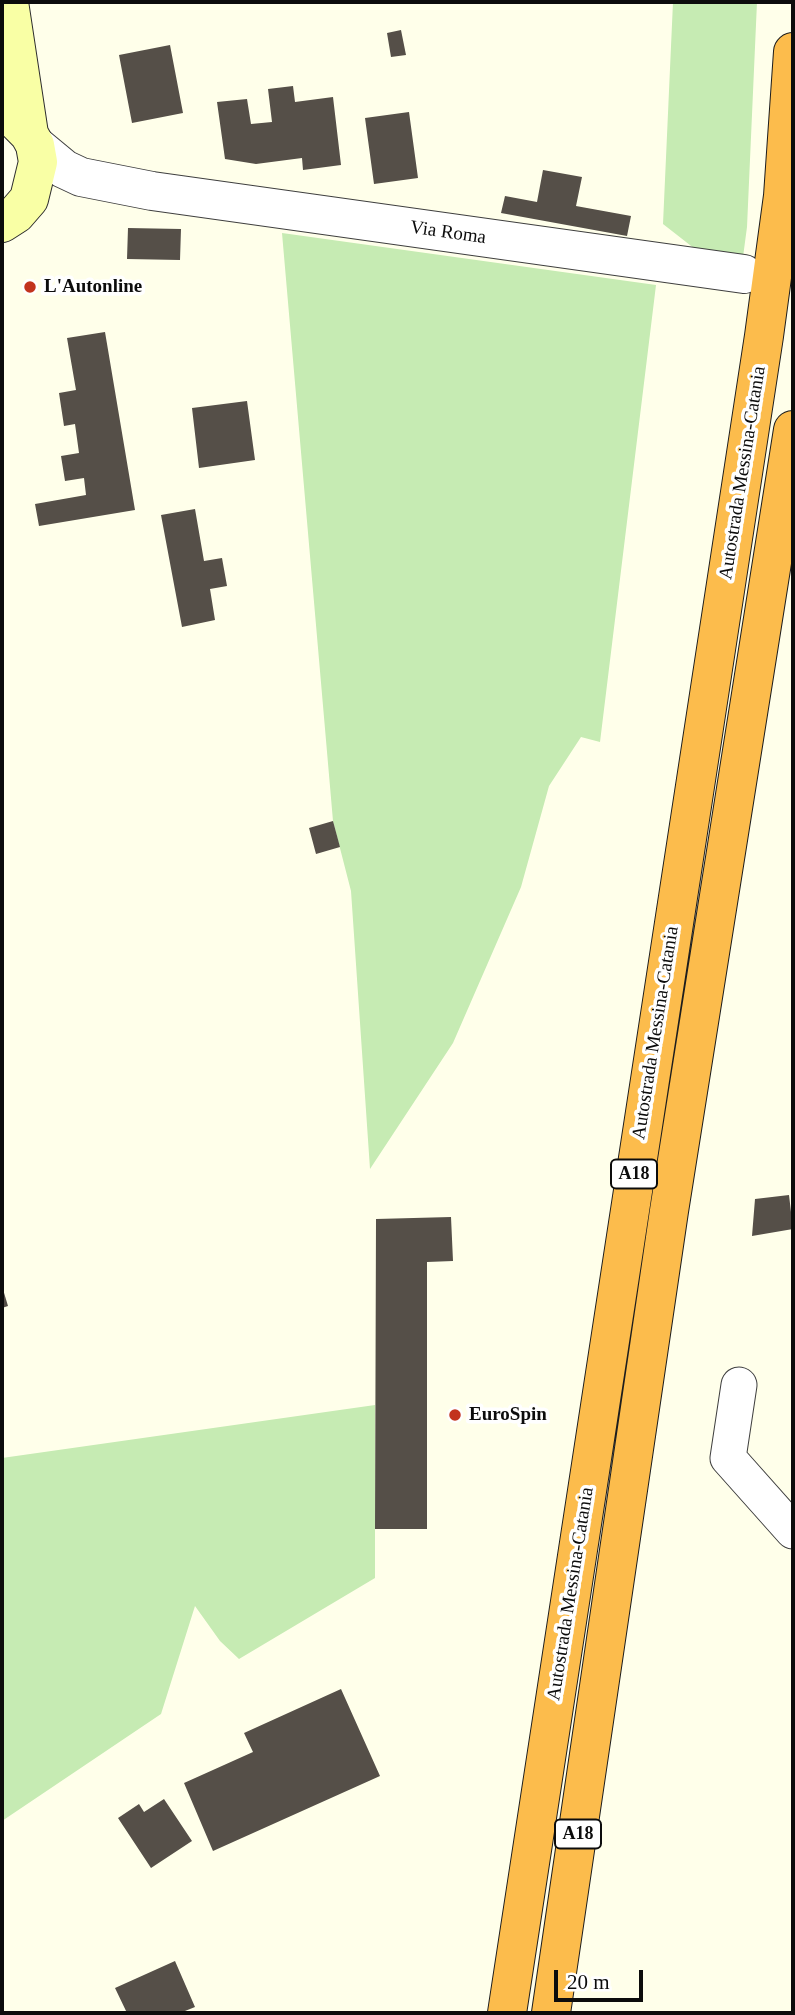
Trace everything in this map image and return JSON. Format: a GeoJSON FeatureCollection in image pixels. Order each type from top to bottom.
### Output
{"type":"FeatureCollection","features":[{"type":"Feature","properties":{"kind":"highway","name":"Autostrada Messina-Catania"},"geometry":{"type":"LineString","coordinates":[[507,2013],[764,336],[783,196],[791,112],[793,52]]}},
{"type":"Feature","properties":{"kind":"highway"},"geometry":{"type":"LineString","coordinates":[[529,2013],[793,307]]}},
{"type":"Feature","properties":{"kind":"highway","name":"Autostrada Messina-Catania"},"geometry":{"type":"LineString","coordinates":[[551,2013],[668,1211],[793,430]]}},
{"type":"Feature","properties":{"kind":"main road"},"geometry":{"type":"LineString","coordinates":[[7,222],[29,199],[38,162],[22,131],[9,2]]}},
{"type":"Feature","properties":{"kind":"street"},"geometry":{"type":"LineString","coordinates":[[22,131],[64,169],[81,177],[152,191]]}},
{"type":"Feature","properties":{"kind":"street"},"geometry":{"type":"LineString","coordinates":[[7,222],[43,198],[62,191],[152,191]]}},
{"type":"Feature","properties":{"kind":"street","name":"Via Roma"},"geometry":{"type":"LineString","coordinates":[[152,191],[744,274]]}},
{"type":"Feature","properties":{"kind":"street"},"geometry":{"type":"LineString","coordinates":[[739,1385],[728,1458],[793,1531]]}},
{"type":"Feature","properties":{"kind":"green space"},"geometry":{"type":"Polygon","coordinates":[[[673,2],[757,2],[747,227],[743,257],[695,249],[663,224],[673,2]]]}},
{"type":"Feature","properties":{"kind":"green space"},"geometry":{"type":"Polygon","coordinates":[[[282,233],[656,285],[600,742],[581,737],[549,786],[521,887],[453,1043],[370,1169],[351,891],[333,821],[282,233]]]}},
{"type":"Feature","properties":{"kind":"green space"},"geometry":{"type":"Polygon","coordinates":[[[375,1405],[375,1578],[239,1659],[220,1641],[195,1606],[161,1714],[2,1821],[2,1458],[375,1405]]]}},
{"type":"Feature","properties":{"kind":"building"},"geometry":{"type":"Polygon","coordinates":[[[401,30],[406,55],[391,57],[387,33],[401,30]]]}},
{"type":"Feature","properties":{"kind":"building"},"geometry":{"type":"Polygon","coordinates":[[[170,45],[183,113],[132,123],[119,55],[170,45]]]}},
{"type":"Feature","properties":{"kind":"building"},"geometry":{"type":"Polygon","coordinates":[[[293,86],[295,102],[333,97],[341,165],[303,170],[302,158],[256,164],[225,159],[217,102],[247,99],[251,124],[272,122],[268,89],[293,86]]]}},
{"type":"Feature","properties":{"kind":"building"},"geometry":{"type":"Polygon","coordinates":[[[409,112],[418,178],[374,184],[365,118],[409,112]]]}},
{"type":"Feature","properties":{"kind":"building"},"geometry":{"type":"Polygon","coordinates":[[[543,170],[582,177],[576,206],[631,216],[627,236],[501,213],[505,196],[537,202],[543,170]]]}},
{"type":"Feature","properties":{"kind":"building"},"geometry":{"type":"Polygon","coordinates":[[[128,228],[181,229],[180,260],[127,259],[128,228]]]}},
{"type":"Feature","properties":{"kind":"building"},"geometry":{"type":"Polygon","coordinates":[[[105,332],[135,510],[39,526],[35,504],[86,495],[84,478],[65,481],[61,456],[79,453],[75,424],[64,426],[59,393],[76,390],[67,338],[105,332]]]}},
{"type":"Feature","properties":{"kind":"building"},"geometry":{"type":"Polygon","coordinates":[[[247,401],[255,460],[199,468],[192,408],[247,401]]]}},
{"type":"Feature","properties":{"kind":"building"},"geometry":{"type":"Polygon","coordinates":[[[195,509],[204,561],[222,558],[227,586],[210,589],[215,620],[182,627],[161,515],[195,509]]]}},
{"type":"Feature","properties":{"kind":"building"},"geometry":{"type":"Polygon","coordinates":[[[333,821],[340,847],[316,854],[309,828],[333,821]]]}},
{"type":"Feature","properties":{"kind":"building"},"geometry":{"type":"Polygon","coordinates":[[[789,1195],[793,1229],[752,1236],[755,1199],[789,1195]]]}},
{"type":"Feature","properties":{"kind":"building"},"geometry":{"type":"Polygon","coordinates":[[[451,1217],[453,1261],[427,1262],[427,1529],[375,1529],[376,1219],[451,1217]]]}},
{"type":"Feature","properties":{"kind":"building"},"geometry":{"type":"Polygon","coordinates":[[[2,1286],[8,1306],[2,1308],[2,1286]]]}},
{"type":"Feature","properties":{"kind":"building"},"geometry":{"type":"Polygon","coordinates":[[[341,1689],[380,1776],[213,1851],[184,1783],[253,1752],[244,1733],[341,1689]]]}},
{"type":"Feature","properties":{"kind":"building"},"geometry":{"type":"Polygon","coordinates":[[[164,1799],[192,1841],[151,1868],[118,1818],[139,1804],[144,1812],[164,1799]]]}},
{"type":"Feature","properties":{"kind":"building"},"geometry":{"type":"Polygon","coordinates":[[[175,1961],[195,2007],[180,2013],[127,2013],[115,1988],[175,1961]]]}},
{"type":"Feature","properties":{"kind":"place","name":"L'Autonline"},"geometry":{"type":"Point","coordinates":[30,287]}},
{"type":"Feature","properties":{"kind":"place","name":"EuroSpin"},"geometry":{"type":"Point","coordinates":[455,1415]}}]}
